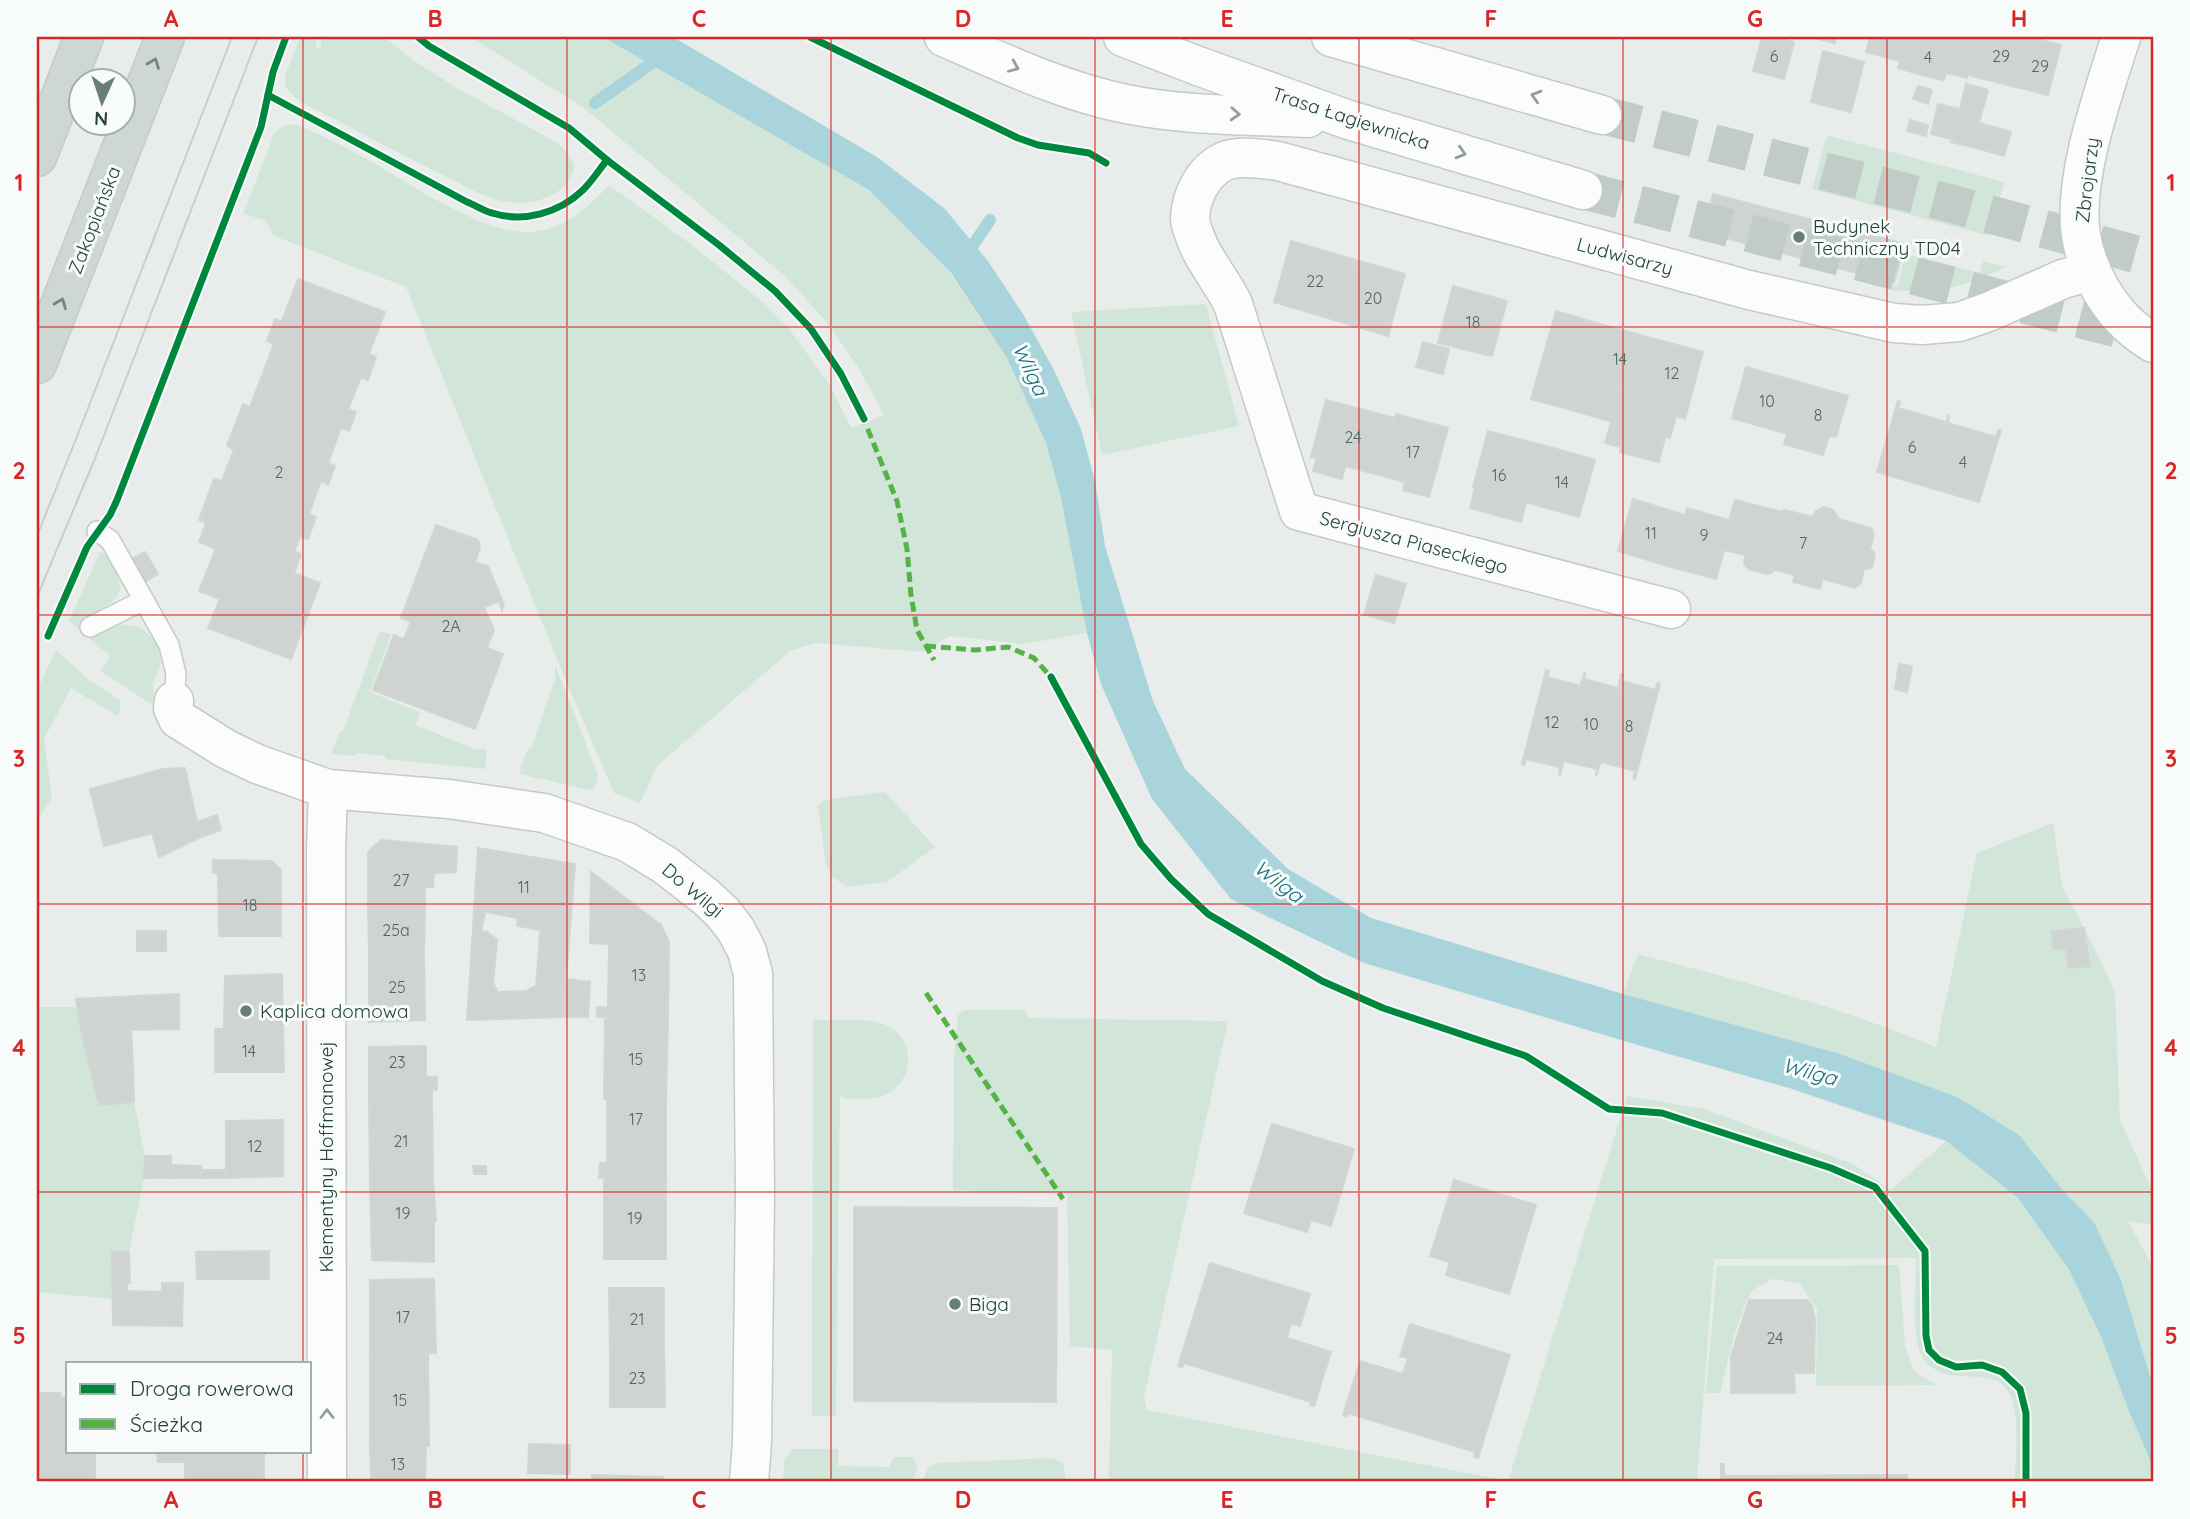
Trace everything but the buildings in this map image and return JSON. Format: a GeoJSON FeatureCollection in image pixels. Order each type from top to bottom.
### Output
{"type":"FeatureCollection","features":[{"type":"Feature","properties":{"kind":"main road"},"geometry":{"type":"LineString","coordinates":[[37,157],[84,37]]}},
{"type":"Feature","properties":{"kind":"main road","name":"Zakopiańska"},"geometry":{"type":"LineString","coordinates":[[37,364],[164,37]]}},
{"type":"Feature","properties":{"kind":"street"},"geometry":{"type":"LineString","coordinates":[[944,37],[1042,79],[1127,104],[1193,112],[1349,120]]}},
{"type":"Feature","properties":{"kind":"street","name":"Trasa Łagiewnicka"},"geometry":{"type":"LineString","coordinates":[[1123,37],[1349,120],[1583,190]]}},
{"type":"Feature","properties":{"kind":"street","name":"Zbrojarzy"},"geometry":{"type":"LineString","coordinates":[[2121,37],[2099,106],[2084,173],[2080,221],[2091,271],[2109,304],[2123,321],[2153,343]]}},
{"type":"Feature","properties":{"kind":"street"},"geometry":{"type":"LineString","coordinates":[[1344,40],[1602,115]]}},
{"type":"Feature","properties":{"kind":"street","name":"Ludwisarzy"},"geometry":{"type":"LineString","coordinates":[[1190,219],[1202,179],[1210,170],[1227,160],[1258,159],[1286,163],[1763,294],[1895,323],[1922,325],[1959,322],[2063,279],[2091,271]]}},
{"type":"Feature","properties":{"kind":"street","name":"Sergiusza Piaseckiego"},"geometry":{"type":"LineString","coordinates":[[1190,219],[1198,246],[1225,285],[1233,304],[1299,512],[1671,609]]}},
{"type":"Feature","properties":{"kind":"street","name":"Do Wilgi"},"geometry":{"type":"LineString","coordinates":[[174,701],[173,708],[178,719],[226,749],[257,764],[328,789],[511,807],[544,813],[613,835],[665,865],[723,912],[747,951],[753,974],[755,1208],[750,1482]]}},
{"type":"Feature","properties":{"kind":"street","name":"Klementyny Hoffmanowej"},"geometry":{"type":"LineString","coordinates":[[327,1482],[328,789]]}},
{"type":"Feature","properties":{"kind":"lane"},"geometry":{"type":"LineString","coordinates":[[97,531],[110,540],[169,645],[176,674],[174,701]]}},
{"type":"Feature","properties":{"kind":"lane"},"geometry":{"type":"LineString","coordinates":[[90,627],[144,600]]}},
{"type":"Feature","properties":{"kind":"green space"},"geometry":{"type":"Polygon","coordinates":[[[300,37],[317,37],[315,47],[320,48],[322,37],[384,37],[413,60],[457,88],[554,141],[563,148],[574,164],[572,175],[559,191],[540,200],[518,203],[499,200],[483,195],[374,140],[300,101],[287,89],[286,74],[300,37]]]}},
{"type":"Feature","properties":{"kind":"green space"},"geometry":{"type":"Polygon","coordinates":[[[471,37],[603,37],[869,190],[950,273],[1007,358],[1046,443],[1061,498],[1087,633],[1024,644],[949,636],[924,652],[815,643],[790,651],[657,766],[640,803],[614,793],[406,287],[274,236],[265,220],[243,214],[274,134],[285,126],[299,125],[367,159],[468,216],[510,230],[540,231],[563,223],[583,210],[609,185],[692,245],[765,304],[787,326],[830,385],[851,428],[884,415],[857,365],[824,319],[786,277],[585,109],[471,37]]]}},
{"type":"Feature","properties":{"kind":"green space"},"geometry":{"type":"Polygon","coordinates":[[[1827,135],[2004,182],[1990,236],[1812,189],[1827,135]]]}},
{"type":"Feature","properties":{"kind":"green space"},"geometry":{"type":"Polygon","coordinates":[[[1909,242],[1912,243],[1910,255],[1980,273],[1983,261],[2007,267],[1951,288],[1925,291],[1892,290],[1890,285],[1897,286],[1909,242]]]}},
{"type":"Feature","properties":{"kind":"green space"},"geometry":{"type":"Polygon","coordinates":[[[1206,304],[1239,426],[1102,455],[1071,312],[1206,304]]]}},
{"type":"Feature","properties":{"kind":"green space"},"geometry":{"type":"Polygon","coordinates":[[[100,552],[107,555],[115,569],[120,589],[113,600],[84,620],[93,636],[112,627],[127,624],[141,628],[153,638],[161,659],[153,685],[156,707],[100,671],[110,656],[69,621],[100,552]]]}},
{"type":"Feature","properties":{"kind":"green space"},"geometry":{"type":"Polygon","coordinates":[[[380,631],[391,635],[370,692],[420,712],[416,725],[475,749],[487,749],[485,769],[385,759],[385,756],[356,753],[354,756],[331,754],[340,731],[343,731],[380,631]]]}},
{"type":"Feature","properties":{"kind":"green space"},"geometry":{"type":"Polygon","coordinates":[[[56,650],[87,678],[121,701],[120,712],[117,716],[71,688],[44,739],[52,799],[37,820],[37,690],[56,650]]]}},
{"type":"Feature","properties":{"kind":"green space"},"geometry":{"type":"Polygon","coordinates":[[[555,665],[598,775],[595,788],[589,790],[520,774],[521,765],[528,749],[531,749],[555,679],[555,665]]]}},
{"type":"Feature","properties":{"kind":"green space"},"geometry":{"type":"Polygon","coordinates":[[[885,792],[935,847],[887,882],[847,887],[833,877],[826,865],[818,806],[824,800],[885,792]]]}},
{"type":"Feature","properties":{"kind":"green space"},"geometry":{"type":"Polygon","coordinates":[[[2053,823],[2062,886],[2115,992],[2120,1120],[2153,1192],[2153,1225],[2128,1221],[2153,1267],[2153,1386],[2121,1280],[2094,1222],[2065,1193],[1837,1053],[1623,994],[1638,954],[1826,1007],[1936,1047],[1977,853],[2053,823]]]}},
{"type":"Feature","properties":{"kind":"green space"},"geometry":{"type":"Polygon","coordinates":[[[37,1007],[76,1007],[98,1104],[134,1102],[145,1156],[144,1178],[129,1252],[112,1253],[112,1299],[37,1292],[37,1007]]]}},
{"type":"Feature","properties":{"kind":"green space"},"geometry":{"type":"Polygon","coordinates":[[[964,1010],[1024,1010],[1029,1018],[1228,1021],[1144,1397],[1147,1410],[1508,1481],[1627,1096],[1704,1109],[1853,1164],[1891,1190],[1946,1141],[2018,1198],[2069,1270],[2102,1339],[2149,1457],[2153,1482],[2031,1482],[2031,1423],[2024,1389],[2012,1375],[1996,1365],[1982,1361],[1951,1360],[1939,1354],[1931,1337],[1931,1259],[1922,1258],[1922,1336],[1926,1353],[1938,1366],[1954,1371],[1991,1372],[2000,1376],[2016,1392],[2021,1414],[2022,1482],[2015,1482],[2014,1406],[2004,1386],[1981,1377],[1941,1372],[1930,1366],[1921,1354],[1915,1322],[1916,1258],[1714,1259],[1697,1482],[1109,1482],[1112,1350],[1070,1346],[1067,1194],[953,1190],[954,1058],[958,1015],[964,1010]]]}},
{"type":"Feature","properties":{"kind":"green space"},"geometry":{"type":"Polygon","coordinates":[[[813,1020],[861,1020],[888,1026],[904,1041],[908,1061],[902,1081],[885,1095],[864,1099],[843,1099],[843,1096],[840,1096],[836,1416],[812,1416],[813,1020]]]}},
{"type":"Feature","properties":{"kind":"green space"},"geometry":{"type":"Polygon","coordinates":[[[1899,1265],[1905,1345],[1913,1370],[1936,1385],[1816,1386],[1817,1309],[1799,1283],[1772,1279],[1753,1290],[1746,1302],[1734,1336],[1720,1393],[1706,1393],[1717,1266],[1899,1265]]]}},
{"type":"Feature","properties":{"kind":"green space"},"geometry":{"type":"Polygon","coordinates":[[[792,1449],[838,1449],[838,1466],[889,1467],[894,1457],[913,1457],[918,1467],[912,1482],[783,1482],[784,1461],[792,1449]]]}},
{"type":"Feature","properties":{"kind":"green space"},"geometry":{"type":"Polygon","coordinates":[[[1052,1458],[1062,1462],[1065,1482],[922,1482],[928,1468],[935,1463],[1052,1458]]]}},
{"type":"Feature","properties":{"kind":"water","name":"Wilga"},"geometry":{"type":"Polygon","coordinates":[[[603,37],[673,37],[877,157],[944,208],[988,261],[1023,314],[1054,370],[1081,429],[1095,481],[1105,546],[1153,701],[1185,769],[1288,869],[1371,918],[1623,994],[1837,1053],[1957,1097],[2019,1135],[2065,1193],[2094,1222],[2121,1280],[2153,1386],[2153,1478],[2149,1457],[2102,1339],[2069,1270],[2018,1198],[1946,1141],[1789,1088],[1364,963],[1231,899],[1152,799],[1101,684],[1087,633],[1061,498],[1046,443],[1007,358],[951,273],[869,190],[603,37]]]}},
{"type":"Feature","properties":{"kind":"waterway"},"geometry":{"type":"LineString","coordinates":[[595,103],[663,55]]}},
{"type":"Feature","properties":{"kind":"waterway"},"geometry":{"type":"LineString","coordinates":[[965,257],[990,220]]}},
{"type":"Feature","properties":{"kind":"tunnel"},"geometry":{"type":"LineString","coordinates":[[1602,115],[1949,203],[2153,259]]}},
{"type":"Feature","properties":{"kind":"tunnel"},"geometry":{"type":"LineString","coordinates":[[1583,190],[2153,338]]}},
{"type":"Feature","properties":{"kind":"tram line"},"geometry":{"type":"LineString","coordinates":[[37,536],[232,37]]}},
{"type":"Feature","properties":{"kind":"tram line"},"geometry":{"type":"LineString","coordinates":[[37,597],[96,456],[258,37]]}},
{"type":"Feature","properties":{"kind":"marked path"},"geometry":{"type":"LineString","coordinates":[[862,415],[897,501],[907,549],[917,630],[934,660]]}},
{"type":"Feature","properties":{"kind":"marked path"},"geometry":{"type":"LineString","coordinates":[[926,646],[975,650],[1008,647],[1034,658],[1051,677]]}},
{"type":"Feature","properties":{"kind":"marked path"},"geometry":{"type":"LineString","coordinates":[[926,993],[1063,1199]]}},
{"type":"Feature","properties":{"kind":"cycle path"},"geometry":{"type":"LineString","coordinates":[[48,636],[87,547],[110,515],[117,500],[261,127],[273,72],[286,37]]}},
{"type":"Feature","properties":{"kind":"cycle path"},"geometry":{"type":"LineString","coordinates":[[418,37],[569,128],[775,291],[811,329],[841,374],[864,419]]}},
{"type":"Feature","properties":{"kind":"cycle path"},"geometry":{"type":"LineString","coordinates":[[810,37],[1018,138],[1038,145],[1089,153],[1106,163]]}},
{"type":"Feature","properties":{"kind":"cycle path"},"geometry":{"type":"LineString","coordinates":[[268,95],[467,202],[504,216],[540,214],[563,205],[583,190],[607,160]]}},
{"type":"Feature","properties":{"kind":"cycle path"},"geometry":{"type":"LineString","coordinates":[[1051,677],[1141,844],[1171,879],[1208,914],[1322,981],[1383,1008],[1526,1056],[1609,1109],[1662,1113],[1831,1168],[1875,1187],[1925,1251],[1926,1336],[1929,1350],[1939,1360],[1956,1367],[1982,1365],[2002,1372],[2020,1389],[2026,1413],[2026,1482]]}},
{"type":"Feature","properties":{"kind":"place","name":"Budynek Techniczny TD04"},"geometry":{"type":"Point","coordinates":[1799,237]}},
{"type":"Feature","properties":{"kind":"place","name":"Kaplica domowa"},"geometry":{"type":"Point","coordinates":[246,1011]}},
{"type":"Feature","properties":{"kind":"place","name":"Biga"},"geometry":{"type":"Point","coordinates":[955,1304]}}]}
